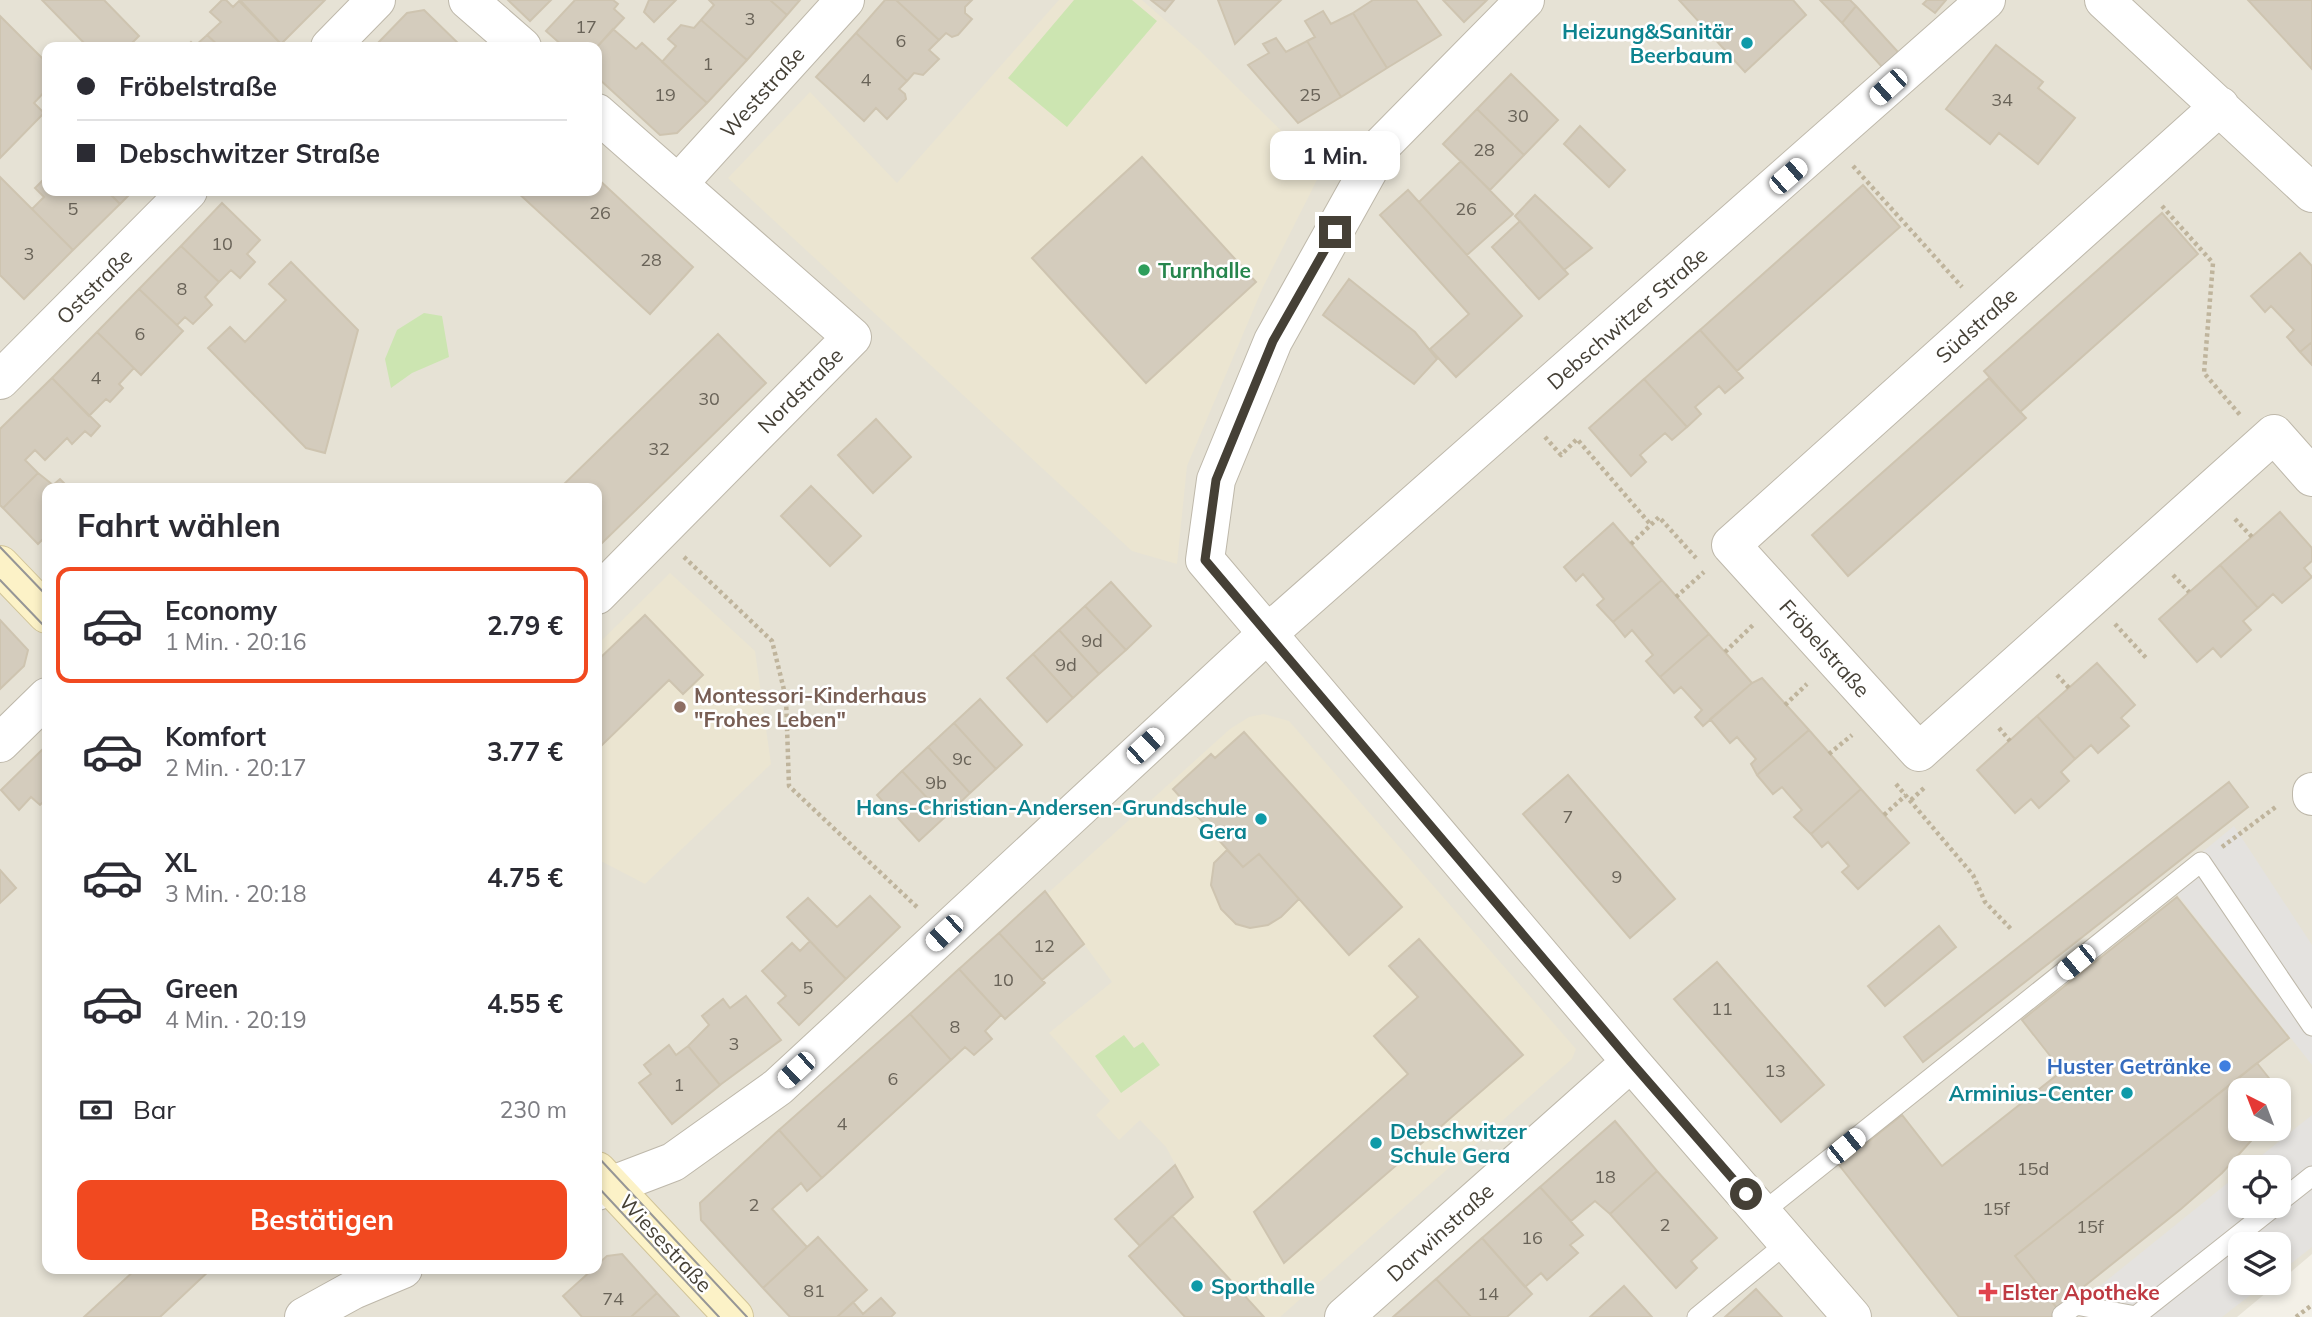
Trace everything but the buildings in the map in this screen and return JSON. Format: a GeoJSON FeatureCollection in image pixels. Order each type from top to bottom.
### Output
{"type":"FeatureCollection","features":[{"type":"Feature","properties":{"kind":"street"},"geometry":{"type":"LineString","coordinates":[[335,42],[376,0]]}},
{"type":"Feature","properties":{"kind":"street"},"geometry":{"type":"LineString","coordinates":[[468,0],[516,42]]}},
{"type":"Feature","properties":{"kind":"street","name":"Weststraße"},"geometry":{"type":"LineString","coordinates":[[678,184],[845,0]]}},
{"type":"Feature","properties":{"kind":"street"},"geometry":{"type":"LineString","coordinates":[[1525,0],[1383,144],[1273,341],[1216,480],[1205,560],[1266,635],[1852,1317]]}},
{"type":"Feature","properties":{"kind":"street","name":"Debschwitzer Straße"},"geometry":{"type":"LineString","coordinates":[[602,1183],[673,1162],[778,1087],[1266,635],[1986,0]]}},
{"type":"Feature","properties":{"kind":"street"},"geometry":{"type":"LineString","coordinates":[[2104,0],[2312,193]]}},
{"type":"Feature","properties":{"kind":"street","name":"Südstraße"},"geometry":{"type":"LineString","coordinates":[[1719,557],[2220,106]]}},
{"type":"Feature","properties":{"kind":"street","name":"Nordstraße"},"geometry":{"type":"LineString","coordinates":[[602,117],[852,337],[602,590]]}},
{"type":"Feature","properties":{"kind":"street","name":"Oststraße"},"geometry":{"type":"LineString","coordinates":[[0,380],[183,196]]}},
{"type":"Feature","properties":{"kind":"street"},"geometry":{"type":"LineString","coordinates":[[2265,443],[2274,435],[2312,477]]}},
{"type":"Feature","properties":{"kind":"street","name":"Fröbelstraße"},"geometry":{"type":"LineString","coordinates":[[1719,557],[1919,752],[2265,443]]}},
{"type":"Feature","properties":{"kind":"street"},"geometry":{"type":"LineString","coordinates":[[0,565],[42,609]]}},
{"type":"Feature","properties":{"kind":"street"},"geometry":{"type":"LineString","coordinates":[[0,743],[42,702]]}},
{"type":"Feature","properties":{"kind":"street","name":"Darwinstraße"},"geometry":{"type":"LineString","coordinates":[[1344,1317],[1631,1062]]}},
{"type":"Feature","properties":{"kind":"street","name":"Wiesestraße"},"geometry":{"type":"LineString","coordinates":[[602,1183],[734,1317]]}},
{"type":"Feature","properties":{"kind":"street"},"geometry":{"type":"LineString","coordinates":[[304,1317],[353,1290],[391,1274]]}},
{"type":"Feature","properties":{"kind":"lane"},"geometry":{"type":"LineString","coordinates":[[1763,1212],[2201,862],[2312,1026]]}},
{"type":"Feature","properties":{"kind":"lane"},"geometry":{"type":"LineString","coordinates":[[2291,1193],[2312,1176]]}},
{"type":"Feature","properties":{"kind":"lane"},"geometry":{"type":"LineString","coordinates":[[2062,1315],[2076,1305],[2136,1316],[2259,1218]]}},
{"type":"Feature","properties":{"kind":"lane"},"geometry":{"type":"LineString","coordinates":[[1698,1317],[1788,1242]]}},
{"type":"Feature","properties":{"kind":"path"},"geometry":{"type":"LineString","coordinates":[[1829,139],[1987,315]]}},
{"type":"Feature","properties":{"kind":"path"},"geometry":{"type":"LineString","coordinates":[[2139,179],[2213,263],[2204,373],[2265,443]]}},
{"type":"Feature","properties":{"kind":"path"},"geometry":{"type":"LineString","coordinates":[[1521,411],[1560,455],[1577,439],[1651,525],[1631,544]]}},
{"type":"Feature","properties":{"kind":"path"},"geometry":{"type":"LineString","coordinates":[[2228,511],[2252,537]]}},
{"type":"Feature","properties":{"kind":"path"},"geometry":{"type":"LineString","coordinates":[[658,533],[772,641],[786,698],[789,786],[944,933]]}},
{"type":"Feature","properties":{"kind":"path"},"geometry":{"type":"LineString","coordinates":[[1676,597],[1719,557]]}},
{"type":"Feature","properties":{"kind":"path"},"geometry":{"type":"LineString","coordinates":[[2166,567],[2189,592]]}},
{"type":"Feature","properties":{"kind":"path"},"geometry":{"type":"LineString","coordinates":[[2110,619],[2148,660]]}},
{"type":"Feature","properties":{"kind":"path"},"geometry":{"type":"LineString","coordinates":[[1725,652],[1754,624]]}},
{"type":"Feature","properties":{"kind":"path"},"geometry":{"type":"LineString","coordinates":[[1785,705],[1808,684]]}},
{"type":"Feature","properties":{"kind":"path"},"geometry":{"type":"LineString","coordinates":[[1829,754],[1852,736]]}},
{"type":"Feature","properties":{"kind":"path"},"geometry":{"type":"LineString","coordinates":[[2201,862],[2282,803],[2311,794]]}},
{"type":"Feature","properties":{"kind":"path"},"geometry":{"type":"LineString","coordinates":[[1884,815],[1906,795]]}},
{"type":"Feature","properties":{"kind":"path"},"geometry":{"type":"LineString","coordinates":[[1911,800],[1973,875],[1986,902],[2012,930]]}},
{"type":"Feature","properties":{"kind":"path"},"geometry":{"type":"LineString","coordinates":[[2296,1317],[2312,1305]]}},
{"type":"Feature","properties":{"kind":"shaded area"},"geometry":{"type":"Polygon","coordinates":[[[0,0],[2312,0],[2312,1254],[2291,1272],[2291,1232],[2228,1232],[2228,1295],[2264,1295],[2237,1317],[0,1317],[0,0]]]}},
{"type":"Feature","properties":{"kind":"shaded area"},"geometry":{"type":"Polygon","coordinates":[[[1059,0],[1142,0],[1199,50],[1311,160],[1320,174],[1263,287],[1187,466],[1177,564],[1132,551],[728,178],[810,92],[897,183],[1059,0]]]}},
{"type":"Feature","properties":{"kind":"shaded area","name":"Montessori-Kinderhaus \"Frohes Leben\""},"geometry":{"type":"Polygon","coordinates":[[[670,573],[755,651],[771,764],[645,884],[602,862],[602,640],[670,573]]]}},
{"type":"Feature","properties":{"kind":"shaded area"},"geometry":{"type":"Polygon","coordinates":[[[1264,714],[1289,721],[1576,1049],[1572,1059],[1280,1317],[1264,1317],[1172,1216],[1193,1197],[1166,1147],[1140,1120],[1119,1140],[1096,1115],[1110,1101],[1049,1033],[1112,982],[1047,894],[1230,729],[1249,717],[1264,714]]]}},
{"type":"Feature","properties":{"kind":"shaded area"},"geometry":{"type":"Polygon","coordinates":[[[2234,826],[2312,945],[2312,1065],[2167,881],[2234,826]]]}},
{"type":"Feature","properties":{"kind":"shaded area"},"geometry":{"type":"Polygon","coordinates":[[[2312,1115],[2312,1247],[2291,1264],[2291,1232],[2228,1232],[2228,1295],[2250,1295],[2222,1317],[2092,1317],[2080,1302],[2228,1183],[2228,1218],[2291,1218],[2291,1155],[2262,1155],[2280,1141],[2291,1141],[2291,1132],[2312,1115]]]}},
{"type":"Feature","properties":{"kind":"green space"},"geometry":{"type":"Polygon","coordinates":[[[1074,0],[1132,0],[1157,21],[1067,127],[1008,78],[1074,0]]]}},
{"type":"Feature","properties":{"kind":"green space"},"geometry":{"type":"Polygon","coordinates":[[[424,313],[442,316],[449,357],[412,373],[391,388],[385,359],[397,330],[424,313]]]}},
{"type":"Feature","properties":{"kind":"green space"},"geometry":{"type":"Polygon","coordinates":[[[1124,1035],[1134,1048],[1143,1042],[1160,1065],[1121,1093],[1095,1056],[1124,1035]]]}},
{"type":"Feature","properties":{"kind":"tram line"},"geometry":{"type":"LineString","coordinates":[[0,547],[42,591]]}},
{"type":"Feature","properties":{"kind":"tram line"},"geometry":{"type":"LineString","coordinates":[[0,580],[42,624]]}},
{"type":"Feature","properties":{"kind":"tram line"},"geometry":{"type":"LineString","coordinates":[[602,1161],[747,1317]]}},
{"type":"Feature","properties":{"kind":"tram line"},"geometry":{"type":"LineString","coordinates":[[602,1191],[719,1317]]}},
{"type":"Feature","properties":{"kind":"place","name":"Heizung&Sanitär Beerbaum"},"geometry":{"type":"Point","coordinates":[1747,43]}},
{"type":"Feature","properties":{"kind":"place","name":"Turnhalle"},"geometry":{"type":"Point","coordinates":[1144,270]}},
{"type":"Feature","properties":{"kind":"place","name":"Montessori-Kinderhaus \"Frohes Leben\""},"geometry":{"type":"Point","coordinates":[680,707]}},
{"type":"Feature","properties":{"kind":"place","name":"Hans-Christian-Andersen-Grundschule Gera"},"geometry":{"type":"Point","coordinates":[1261,819]}},
{"type":"Feature","properties":{"kind":"place","name":"Huster Getränke"},"geometry":{"type":"Point","coordinates":[2225,1066]}},
{"type":"Feature","properties":{"kind":"place","name":"Arminius-Center"},"geometry":{"type":"Point","coordinates":[2127,1093]}},
{"type":"Feature","properties":{"kind":"place","name":"Debschwitzer Schule Gera"},"geometry":{"type":"Point","coordinates":[1376,1143]}},
{"type":"Feature","properties":{"kind":"place","name":"Sporthalle"},"geometry":{"type":"Point","coordinates":[1197,1286]}},
{"type":"Feature","properties":{"kind":"place","name":"Elster Apotheke"},"geometry":{"type":"Point","coordinates":[1988,1292]}},
{"type":"Feature","properties":{"kind":"route"},"geometry":{"type":"LineString","coordinates":[[1335,232],[1273,341],[1216,480],[1205,560],[1266,635],[1746,1194]]}}]}
